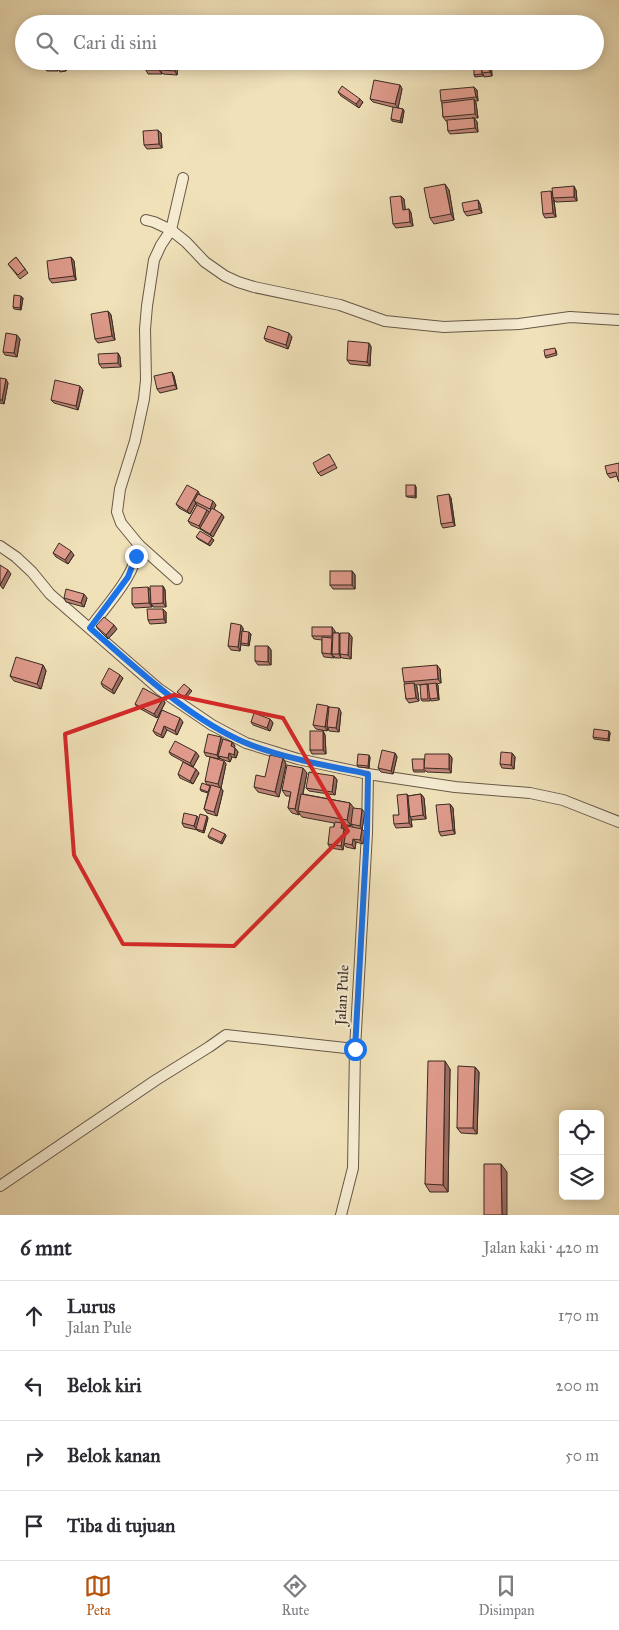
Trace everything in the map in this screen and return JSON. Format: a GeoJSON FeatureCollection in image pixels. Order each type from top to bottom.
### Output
{"type":"FeatureCollection","features":[{"type":"Feature","properties":{"kind":"street"},"geometry":{"type":"LineString","coordinates":[[177,579],[126,532],[117,516],[117,512],[120,489],[135,441],[144,399],[147,306],[154,260],[160,244],[171,230],[183,178]]}},
{"type":"Feature","properties":{"kind":"street"},"geometry":{"type":"LineString","coordinates":[[146,220],[171,230],[186,242],[205,262],[225,276],[238,282],[340,305],[385,321],[444,327],[519,324],[570,317],[619,320]]}},
{"type":"Feature","properties":{"kind":"street"},"geometry":{"type":"LineString","coordinates":[[90,628],[128,577],[139,545]]}},
{"type":"Feature","properties":{"kind":"street"},"geometry":{"type":"LineString","coordinates":[[0,546],[16,557],[32,572],[50,594],[159,689],[212,725],[246,743],[298,759],[368,774],[455,787],[530,793],[563,800],[619,822]]}},
{"type":"Feature","properties":{"kind":"street","name":"Jalan Pule"},"geometry":{"type":"LineString","coordinates":[[340,1215],[353,1168],[355,1049],[367,833],[368,774]]}},
{"type":"Feature","properties":{"kind":"street"},"geometry":{"type":"LineString","coordinates":[[0,1186],[226,1034],[355,1049]]}},
{"type":"Feature","properties":{"kind":"highlighted area"},"geometry":{"type":"Polygon","coordinates":[[[174,695],[283,718],[348,831],[234,946],[123,944],[74,855],[65,734],[174,695]]]}},
{"type":"Feature","properties":{"kind":"building"},"geometry":{"type":"Polygon","coordinates":[[[474,70],[482,70],[482,74],[474,75],[474,70]]]}},
{"type":"Feature","properties":{"kind":"building"},"geometry":{"type":"Polygon","coordinates":[[[482,70],[490,70],[490,72],[482,73],[482,70]]]}},
{"type":"Feature","properties":{"kind":"building"},"geometry":{"type":"Polygon","coordinates":[[[374,80],[400,85],[395,104],[370,99],[374,80]]]}},
{"type":"Feature","properties":{"kind":"building"},"geometry":{"type":"Polygon","coordinates":[[[342,86],[360,99],[356,104],[338,92],[342,86]]]}},
{"type":"Feature","properties":{"kind":"building"},"geometry":{"type":"Polygon","coordinates":[[[474,87],[476,97],[441,101],[440,90],[474,87]]]}},
{"type":"Feature","properties":{"kind":"building"},"geometry":{"type":"Polygon","coordinates":[[[474,99],[475,114],[443,117],[442,103],[474,99]]]}},
{"type":"Feature","properties":{"kind":"building"},"geometry":{"type":"Polygon","coordinates":[[[393,107],[403,109],[400,121],[391,119],[393,107]]]}},
{"type":"Feature","properties":{"kind":"building"},"geometry":{"type":"Polygon","coordinates":[[[474,118],[475,128],[448,131],[447,120],[474,118]]]}},
{"type":"Feature","properties":{"kind":"building"},"geometry":{"type":"Polygon","coordinates":[[[158,130],[159,144],[144,145],[143,131],[158,130]]]}},
{"type":"Feature","properties":{"kind":"building"},"geometry":{"type":"Polygon","coordinates":[[[445,184],[451,214],[430,218],[424,188],[445,184]]]}},
{"type":"Feature","properties":{"kind":"building"},"geometry":{"type":"Polygon","coordinates":[[[574,186],[574,197],[553,198],[552,188],[574,186]]]}},
{"type":"Feature","properties":{"kind":"building"},"geometry":{"type":"Polygon","coordinates":[[[551,191],[553,213],[543,214],[541,192],[551,191]]]}},
{"type":"Feature","properties":{"kind":"building"},"geometry":{"type":"Polygon","coordinates":[[[401,196],[403,210],[409,209],[410,222],[393,224],[390,197],[401,196]]]}},
{"type":"Feature","properties":{"kind":"building"},"geometry":{"type":"Polygon","coordinates":[[[478,200],[479,209],[464,212],[462,203],[478,200]]]}},
{"type":"Feature","properties":{"kind":"building"},"geometry":{"type":"Polygon","coordinates":[[[16,257],[25,269],[18,275],[8,264],[16,257]]]}},
{"type":"Feature","properties":{"kind":"building"},"geometry":{"type":"Polygon","coordinates":[[[71,257],[74,276],[49,279],[47,261],[71,257]]]}},
{"type":"Feature","properties":{"kind":"building"},"geometry":{"type":"Polygon","coordinates":[[[14,295],[21,296],[20,308],[13,307],[14,295]]]}},
{"type":"Feature","properties":{"kind":"building"},"geometry":{"type":"Polygon","coordinates":[[[108,311],[112,336],[95,339],[91,314],[108,311]]]}},
{"type":"Feature","properties":{"kind":"building"},"geometry":{"type":"Polygon","coordinates":[[[268,326],[289,333],[286,345],[264,338],[268,326]]]}},
{"type":"Feature","properties":{"kind":"building"},"geometry":{"type":"Polygon","coordinates":[[[6,333],[17,335],[14,353],[3,352],[6,333]]]}},
{"type":"Feature","properties":{"kind":"building"},"geometry":{"type":"Polygon","coordinates":[[[348,341],[369,343],[367,362],[347,360],[348,341]]]}},
{"type":"Feature","properties":{"kind":"building"},"geometry":{"type":"Polygon","coordinates":[[[555,348],[556,353],[545,356],[544,350],[555,348]]]}},
{"type":"Feature","properties":{"kind":"building"},"geometry":{"type":"Polygon","coordinates":[[[118,353],[118,363],[99,364],[98,354],[118,353]]]}},
{"type":"Feature","properties":{"kind":"building"},"geometry":{"type":"Polygon","coordinates":[[[172,372],[175,385],[157,389],[154,376],[172,372]]]}},
{"type":"Feature","properties":{"kind":"building"},"geometry":{"type":"Polygon","coordinates":[[[0,378],[6,379],[2,400],[0,400],[0,378]]]}},
{"type":"Feature","properties":{"kind":"building"},"geometry":{"type":"Polygon","coordinates":[[[55,380],[80,386],[76,406],[51,400],[55,380]]]}},
{"type":"Feature","properties":{"kind":"building"},"geometry":{"type":"Polygon","coordinates":[[[329,454],[335,464],[318,473],[313,463],[329,454]]]}},
{"type":"Feature","properties":{"kind":"building"},"geometry":{"type":"Polygon","coordinates":[[[619,463],[618,480],[616,472],[607,474],[605,466],[619,463]]]}},
{"type":"Feature","properties":{"kind":"building"},"geometry":{"type":"Polygon","coordinates":[[[187,485],[198,491],[187,511],[176,504],[187,485]]]}},
{"type":"Feature","properties":{"kind":"building"},"geometry":{"type":"Polygon","coordinates":[[[406,485],[415,485],[415,496],[406,496],[406,485]]]}},
{"type":"Feature","properties":{"kind":"building"},"geometry":{"type":"Polygon","coordinates":[[[198,494],[213,501],[210,509],[194,501],[198,494]]]}},
{"type":"Feature","properties":{"kind":"building"},"geometry":{"type":"Polygon","coordinates":[[[449,494],[453,522],[441,524],[437,496],[449,494]]]}},
{"type":"Feature","properties":{"kind":"building"},"geometry":{"type":"Polygon","coordinates":[[[197,505],[207,510],[199,526],[188,521],[197,505]]]}},
{"type":"Feature","properties":{"kind":"building"},"geometry":{"type":"Polygon","coordinates":[[[212,508],[222,514],[210,534],[200,528],[212,508]]]}},
{"type":"Feature","properties":{"kind":"building"},"geometry":{"type":"Polygon","coordinates":[[[200,531],[212,538],[208,544],[196,537],[200,531]]]}},
{"type":"Feature","properties":{"kind":"building"},"geometry":{"type":"Polygon","coordinates":[[[59,543],[71,551],[65,560],[53,553],[59,543]]]}},
{"type":"Feature","properties":{"kind":"building"},"geometry":{"type":"Polygon","coordinates":[[[0,565],[8,570],[0,585],[0,565]]]}},
{"type":"Feature","properties":{"kind":"building"},"geometry":{"type":"Polygon","coordinates":[[[330,571],[352,571],[352,585],[330,585],[330,571]]]}},
{"type":"Feature","properties":{"kind":"building"},"geometry":{"type":"Polygon","coordinates":[[[150,586],[163,586],[163,603],[151,604],[150,586]]]}},
{"type":"Feature","properties":{"kind":"building"},"geometry":{"type":"Polygon","coordinates":[[[148,587],[149,603],[132,604],[132,588],[148,587]]]}},
{"type":"Feature","properties":{"kind":"building"},"geometry":{"type":"Polygon","coordinates":[[[66,589],[84,594],[81,603],[64,598],[66,589]]]}},
{"type":"Feature","properties":{"kind":"building"},"geometry":{"type":"Polygon","coordinates":[[[147,609],[163,609],[164,619],[148,620],[147,609]]]}},
{"type":"Feature","properties":{"kind":"building"},"geometry":{"type":"Polygon","coordinates":[[[104,617],[114,625],[106,635],[96,626],[104,617]]]}},
{"type":"Feature","properties":{"kind":"building"},"geometry":{"type":"Polygon","coordinates":[[[231,623],[241,625],[238,647],[228,646],[231,623]]]}},
{"type":"Feature","properties":{"kind":"building"},"geometry":{"type":"Polygon","coordinates":[[[312,627],[332,627],[332,636],[312,636],[312,627]]]}},
{"type":"Feature","properties":{"kind":"building"},"geometry":{"type":"Polygon","coordinates":[[[242,631],[249,632],[248,644],[241,643],[242,631]]]}},
{"type":"Feature","properties":{"kind":"building"},"geometry":{"type":"Polygon","coordinates":[[[333,633],[339,633],[339,654],[332,654],[333,633]]]}},
{"type":"Feature","properties":{"kind":"building"},"geometry":{"type":"Polygon","coordinates":[[[340,633],[349,633],[348,655],[340,654],[340,633]]]}},
{"type":"Feature","properties":{"kind":"building"},"geometry":{"type":"Polygon","coordinates":[[[322,637],[332,638],[331,654],[322,653],[322,637]]]}},
{"type":"Feature","properties":{"kind":"building"},"geometry":{"type":"Polygon","coordinates":[[[255,646],[268,646],[268,662],[255,661],[255,646]]]}},
{"type":"Feature","properties":{"kind":"building"},"geometry":{"type":"Polygon","coordinates":[[[16,657],[43,665],[37,684],[10,676],[16,657]]]}},
{"type":"Feature","properties":{"kind":"building"},"geometry":{"type":"Polygon","coordinates":[[[437,665],[438,679],[404,682],[402,668],[437,665]]]}},
{"type":"Feature","properties":{"kind":"building"},"geometry":{"type":"Polygon","coordinates":[[[109,668],[120,675],[112,690],[101,683],[109,668]]]}},
{"type":"Feature","properties":{"kind":"building"},"geometry":{"type":"Polygon","coordinates":[[[414,683],[416,698],[406,699],[404,684],[414,683]]]}},
{"type":"Feature","properties":{"kind":"building"},"geometry":{"type":"Polygon","coordinates":[[[436,683],[438,698],[430,699],[428,684],[436,683]]]}},
{"type":"Feature","properties":{"kind":"building"},"geometry":{"type":"Polygon","coordinates":[[[184,684],[190,689],[184,697],[177,692],[184,684]]]}},
{"type":"Feature","properties":{"kind":"building"},"geometry":{"type":"Polygon","coordinates":[[[427,684],[428,699],[421,699],[420,685],[427,684]]]}},
{"type":"Feature","properties":{"kind":"building"},"geometry":{"type":"Polygon","coordinates":[[[143,688],[163,699],[154,714],[135,704],[143,688]]]}},
{"type":"Feature","properties":{"kind":"building"},"geometry":{"type":"Polygon","coordinates":[[[317,704],[328,706],[325,727],[313,725],[317,704]]]}},
{"type":"Feature","properties":{"kind":"building"},"geometry":{"type":"Polygon","coordinates":[[[329,707],[339,708],[336,728],[327,727],[329,707]]]}},
{"type":"Feature","properties":{"kind":"building"},"geometry":{"type":"Polygon","coordinates":[[[162,710],[180,718],[175,731],[164,726],[161,735],[153,731],[162,710]]]}},
{"type":"Feature","properties":{"kind":"building"},"geometry":{"type":"Polygon","coordinates":[[[254,713],[270,719],[267,728],[251,722],[254,713]]]}},
{"type":"Feature","properties":{"kind":"building"},"geometry":{"type":"Polygon","coordinates":[[[594,729],[609,731],[608,739],[593,737],[594,729]]]}},
{"type":"Feature","properties":{"kind":"building"},"geometry":{"type":"Polygon","coordinates":[[[310,731],[323,731],[323,750],[310,750],[310,731]]]}},
{"type":"Feature","properties":{"kind":"building"},"geometry":{"type":"Polygon","coordinates":[[[208,734],[221,737],[217,755],[204,752],[208,734]]]}},
{"type":"Feature","properties":{"kind":"building"},"geometry":{"type":"Polygon","coordinates":[[[223,739],[232,742],[231,746],[235,748],[234,755],[229,753],[228,758],[218,756],[223,739]]]}},
{"type":"Feature","properties":{"kind":"building"},"geometry":{"type":"Polygon","coordinates":[[[175,741],[196,752],[190,763],[169,752],[175,741]]]}},
{"type":"Feature","properties":{"kind":"building"},"geometry":{"type":"Polygon","coordinates":[[[382,750],[395,753],[391,771],[378,768],[382,750]]]}},
{"type":"Feature","properties":{"kind":"building"},"geometry":{"type":"Polygon","coordinates":[[[501,752],[512,753],[511,765],[500,764],[501,752]]]}},
{"type":"Feature","properties":{"kind":"building"},"geometry":{"type":"Polygon","coordinates":[[[358,754],[369,755],[368,766],[357,765],[358,754]]]}},
{"type":"Feature","properties":{"kind":"building"},"geometry":{"type":"Polygon","coordinates":[[[425,754],[449,754],[449,769],[424,768],[425,754]]]}},
{"type":"Feature","properties":{"kind":"building"},"geometry":{"type":"Polygon","coordinates":[[[270,755],[283,758],[275,792],[254,787],[256,775],[265,777],[270,755]]]}},
{"type":"Feature","properties":{"kind":"building"},"geometry":{"type":"Polygon","coordinates":[[[210,757],[224,761],[218,784],[205,781],[210,757]]]}},
{"type":"Feature","properties":{"kind":"building"},"geometry":{"type":"Polygon","coordinates":[[[412,759],[424,759],[424,770],[413,770],[412,759]]]}},
{"type":"Feature","properties":{"kind":"building"},"geometry":{"type":"Polygon","coordinates":[[[183,762],[196,769],[190,781],[178,774],[183,762]]]}},
{"type":"Feature","properties":{"kind":"building"},"geometry":{"type":"Polygon","coordinates":[[[287,765],[303,768],[295,809],[288,808],[291,792],[282,790],[287,765]]]}},
{"type":"Feature","properties":{"kind":"building"},"geometry":{"type":"Polygon","coordinates":[[[309,772],[334,776],[332,792],[306,788],[309,772]]]}},
{"type":"Feature","properties":{"kind":"building"},"geometry":{"type":"Polygon","coordinates":[[[202,783],[210,786],[208,792],[200,789],[202,783]]]}},
{"type":"Feature","properties":{"kind":"building"},"geometry":{"type":"Polygon","coordinates":[[[211,785],[221,788],[214,812],[204,809],[211,785]]]}},
{"type":"Feature","properties":{"kind":"building"},"geometry":{"type":"Polygon","coordinates":[[[301,794],[350,803],[347,820],[298,811],[301,794]]]}},
{"type":"Feature","properties":{"kind":"building"},"geometry":{"type":"Polygon","coordinates":[[[407,794],[409,823],[394,824],[393,815],[399,815],[397,795],[407,794]]]}},
{"type":"Feature","properties":{"kind":"building"},"geometry":{"type":"Polygon","coordinates":[[[421,794],[423,815],[410,817],[408,796],[421,794]]]}},
{"type":"Feature","properties":{"kind":"building"},"geometry":{"type":"Polygon","coordinates":[[[450,804],[453,830],[439,832],[436,805],[450,804]]]}},
{"type":"Feature","properties":{"kind":"building"},"geometry":{"type":"Polygon","coordinates":[[[353,808],[362,809],[360,826],[351,824],[353,808]]]}},
{"type":"Feature","properties":{"kind":"building"},"geometry":{"type":"Polygon","coordinates":[[[184,813],[197,816],[194,826],[182,823],[184,813]]]}},
{"type":"Feature","properties":{"kind":"building"},"geometry":{"type":"Polygon","coordinates":[[[200,814],[207,816],[203,831],[196,829],[200,814]]]}},
{"type":"Feature","properties":{"kind":"building"},"geometry":{"type":"Polygon","coordinates":[[[335,822],[342,823],[341,828],[344,829],[341,846],[328,844],[330,827],[334,827],[335,822]]]}},
{"type":"Feature","properties":{"kind":"building"},"geometry":{"type":"Polygon","coordinates":[[[347,826],[362,829],[360,840],[353,839],[352,845],[344,843],[347,826]]]}},
{"type":"Feature","properties":{"kind":"building"},"geometry":{"type":"Polygon","coordinates":[[[212,828],[225,834],[221,842],[208,836],[212,828]]]}},
{"type":"Feature","properties":{"kind":"building"},"geometry":{"type":"Polygon","coordinates":[[[428,1061],[445,1061],[443,1185],[425,1184],[428,1061]]]}},
{"type":"Feature","properties":{"kind":"building"},"geometry":{"type":"Polygon","coordinates":[[[458,1066],[475,1067],[473,1128],[457,1128],[458,1066]]]}},
{"type":"Feature","properties":{"kind":"building"},"geometry":{"type":"Polygon","coordinates":[[[484,1164],[501,1164],[502,1215],[484,1215],[484,1164]]]}},
{"type":"Feature","properties":{"kind":"route"},"geometry":{"type":"LineString","coordinates":[[136,556],[128,577],[90,628],[159,689],[212,725],[246,743],[298,759],[368,774],[367,833],[355,1049]]}}]}
